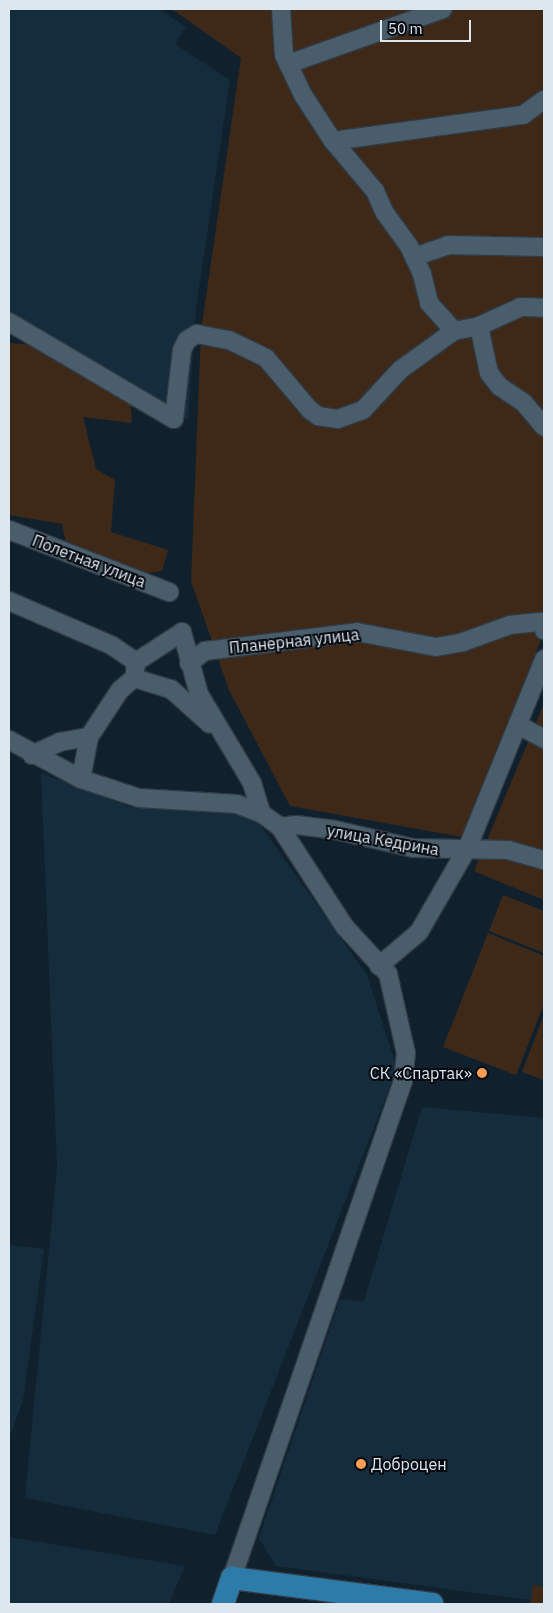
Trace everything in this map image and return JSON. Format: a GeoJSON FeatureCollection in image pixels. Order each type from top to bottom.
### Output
{"type":"FeatureCollection","features":[{"type":"Feature","properties":{"kind":"main road"},"geometry":{"type":"LineString","coordinates":[[222,1604],[232,1578],[432,1604]]}},
{"type":"Feature","properties":{"kind":"street"},"geometry":{"type":"LineString","coordinates":[[281,9],[284,55],[303,95],[333,141],[375,191],[384,213],[414,257],[429,303],[454,330]]}},
{"type":"Feature","properties":{"kind":"street"},"geometry":{"type":"LineString","coordinates":[[288,64],[443,9]]}},
{"type":"Feature","properties":{"kind":"street"},"geometry":{"type":"LineString","coordinates":[[333,141],[523,115],[544,100]]}},
{"type":"Feature","properties":{"kind":"street"},"geometry":{"type":"LineString","coordinates":[[414,257],[448,245],[544,247]]}},
{"type":"Feature","properties":{"kind":"street"},"geometry":{"type":"LineString","coordinates":[[9,322],[174,419],[182,350],[187,340],[197,334],[229,340],[266,358],[310,410],[318,416],[333,419],[352,416],[363,410],[400,370],[454,330],[479,326],[520,307],[544,308]]}},
{"type":"Feature","properties":{"kind":"street"},"geometry":{"type":"LineString","coordinates":[[479,326],[489,374],[499,386],[524,403],[544,427]]}},
{"type":"Feature","properties":{"kind":"street","name":"Полетная улица"},"geometry":{"type":"LineString","coordinates":[[9,530],[169,592]]}},
{"type":"Feature","properties":{"kind":"street"},"geometry":{"type":"LineString","coordinates":[[9,601],[111,646],[135,670],[171,689],[222,737]]}},
{"type":"Feature","properties":{"kind":"street","name":"Планерная улица"},"geometry":{"type":"LineString","coordinates":[[189,663],[205,651],[357,632],[436,647],[463,642],[510,625],[541,622],[544,630]]}},
{"type":"Feature","properties":{"kind":"street"},"geometry":{"type":"LineString","coordinates":[[81,779],[89,737],[120,690],[145,660],[182,632],[199,694],[222,737],[252,783],[261,813]]}},
{"type":"Feature","properties":{"kind":"street"},"geometry":{"type":"LineString","coordinates":[[379,966],[419,932],[467,849],[544,659]]}},
{"type":"Feature","properties":{"kind":"street"},"geometry":{"type":"LineString","coordinates":[[518,725],[544,738]]}},
{"type":"Feature","properties":{"kind":"street"},"geometry":{"type":"LineString","coordinates":[[32,755],[60,742],[89,737]]}},
{"type":"Feature","properties":{"kind":"street"},"geometry":{"type":"LineString","coordinates":[[9,740],[32,755],[81,779],[139,798],[237,804],[261,813],[280,827],[345,927],[388,974],[406,1053],[403,1081],[232,1578]]}},
{"type":"Feature","properties":{"kind":"street","name":"улица Кедрина"},"geometry":{"type":"LineString","coordinates":[[280,827],[296,825],[335,830],[413,848],[447,851],[467,849],[508,850],[544,860]]}},
{"type":"Feature","properties":{"kind":"shaded area"},"geometry":{"type":"Polygon","coordinates":[[[9,9],[159,9],[186,27],[175,44],[230,80],[196,308],[188,420],[164,412],[9,320],[9,9]]]}},
{"type":"Feature","properties":{"kind":"shaded area"},"geometry":{"type":"Polygon","coordinates":[[[172,9],[544,9],[544,632],[462,837],[290,806],[229,690],[191,581],[201,331],[241,58],[172,9]]]}},
{"type":"Feature","properties":{"kind":"shaded area"},"geometry":{"type":"Polygon","coordinates":[[[9,343],[45,346],[130,396],[132,423],[83,417],[96,469],[115,480],[111,532],[168,550],[162,571],[147,573],[66,543],[62,524],[9,515],[9,343]]]}},
{"type":"Feature","properties":{"kind":"shaded area"},"geometry":{"type":"Polygon","coordinates":[[[544,704],[544,900],[474,871],[544,704]]]}},
{"type":"Feature","properties":{"kind":"shaded area"},"geometry":{"type":"Polygon","coordinates":[[[41,773],[130,807],[253,815],[367,975],[397,1068],[215,1535],[25,1498],[57,1167],[41,773]]]}},
{"type":"Feature","properties":{"kind":"shaded area"},"geometry":{"type":"Polygon","coordinates":[[[503,895],[544,911],[544,953],[489,931],[503,895]]]}},
{"type":"Feature","properties":{"kind":"shaded area"},"geometry":{"type":"Polygon","coordinates":[[[488,933],[544,956],[544,1004],[516,1075],[443,1047],[488,933]]]}},
{"type":"Feature","properties":{"kind":"shaded area"},"geometry":{"type":"Polygon","coordinates":[[[544,1015],[544,1080],[522,1072],[544,1015]]]}},
{"type":"Feature","properties":{"kind":"shaded area"},"geometry":{"type":"Polygon","coordinates":[[[422,1107],[544,1118],[544,1602],[276,1566],[259,1538],[340,1299],[364,1301],[422,1107]]]}},
{"type":"Feature","properties":{"kind":"shaded area"},"geometry":{"type":"Polygon","coordinates":[[[9,1245],[44,1249],[23,1400],[9,1439],[9,1245]]]}},
{"type":"Feature","properties":{"kind":"shaded area"},"geometry":{"type":"Polygon","coordinates":[[[9,1537],[185,1566],[169,1604],[9,1604],[9,1537]]]}},
{"type":"Feature","properties":{"kind":"shaded area"},"geometry":{"type":"Polygon","coordinates":[[[533,1585],[544,1587],[544,1604],[530,1604],[533,1585]]]}},
{"type":"Feature","properties":{"kind":"place","name":"СК «Спартак»"},"geometry":{"type":"Point","coordinates":[482,1073]}},
{"type":"Feature","properties":{"kind":"place","name":"Доброцен"},"geometry":{"type":"Point","coordinates":[361,1464]}}]}
